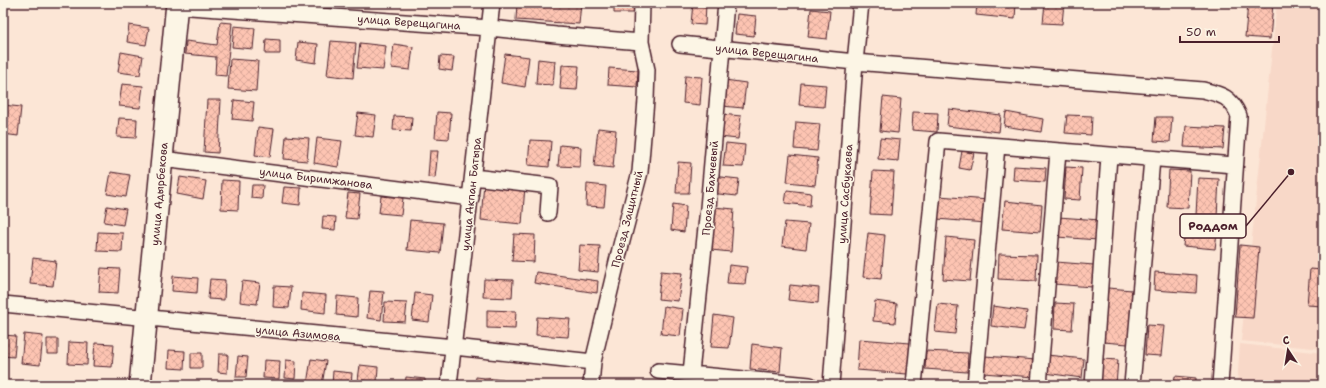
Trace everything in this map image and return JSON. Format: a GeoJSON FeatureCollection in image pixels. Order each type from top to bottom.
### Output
{"type":"FeatureCollection","features":[{"type":"Feature","properties":{"kind":"main road","name":"улица Адырбекова"},"geometry":{"type":"LineString","coordinates":[[140,385],[176,5]]}},
{"type":"Feature","properties":{"kind":"street","name":"улица Акпан Батыра"},"geometry":{"type":"LineString","coordinates":[[450,385],[492,3]]}},
{"type":"Feature","properties":{"kind":"street","name":"Проезд Защитный"},"geometry":{"type":"LineString","coordinates":[[591,385],[593,362],[640,172],[647,70],[641,42],[642,3]]}},
{"type":"Feature","properties":{"kind":"street","name":"Проезд Бахчевый"},"geometry":{"type":"LineString","coordinates":[[691,373],[708,208],[726,3]]}},
{"type":"Feature","properties":{"kind":"street","name":"улица Сасбукаева"},"geometry":{"type":"LineString","coordinates":[[831,385],[855,62],[861,3]]}},
{"type":"Feature","properties":{"kind":"street","name":"улица Верещагина"},"geometry":{"type":"LineString","coordinates":[[176,5],[490,28],[641,42]]}},
{"type":"Feature","properties":{"kind":"street","name":"улица Верещагина"},"geometry":{"type":"LineString","coordinates":[[680,44],[855,62],[1203,90],[1217,93],[1227,98],[1235,106],[1239,116],[1234,165],[1220,385]]}},
{"type":"Feature","properties":{"kind":"street"},"geometry":{"type":"LineString","coordinates":[[914,385],[938,141],[1058,152],[1234,165]]}},
{"type":"Feature","properties":{"kind":"street"},"geometry":{"type":"LineString","coordinates":[[975,385],[997,146]]}},
{"type":"Feature","properties":{"kind":"street"},"geometry":{"type":"LineString","coordinates":[[1039,385],[1058,152]]}},
{"type":"Feature","properties":{"kind":"street"},"geometry":{"type":"LineString","coordinates":[[1093,385],[1109,156]]}},
{"type":"Feature","properties":{"kind":"street","name":"улица Биримжанова"},"geometry":{"type":"LineString","coordinates":[[162,159],[471,198]]}},
{"type":"Feature","properties":{"kind":"street"},"geometry":{"type":"LineString","coordinates":[[1132,385],[1152,159]]}},
{"type":"Feature","properties":{"kind":"street"},"geometry":{"type":"LineString","coordinates":[[473,177],[550,186],[548,213]]}},
{"type":"Feature","properties":{"kind":"street","name":"улица Азимова"},"geometry":{"type":"LineString","coordinates":[[3,304],[147,319],[454,347],[593,362]]}},
{"type":"Feature","properties":{"kind":"street"},"geometry":{"type":"LineString","coordinates":[[658,371],[810,385]]}},
{"type":"Feature","properties":{"kind":"shaded area"},"geometry":{"type":"Polygon","coordinates":[[[1277,3],[1323,3],[1323,349],[1241,341],[1277,3]]]}},
{"type":"Feature","properties":{"kind":"shaded area"},"geometry":{"type":"Polygon","coordinates":[[[1240,344],[1323,353],[1323,385],[1237,385],[1240,344]]]}},
{"type":"Feature","properties":{"kind":"building"},"geometry":{"type":"Polygon","coordinates":[[[517,3],[581,3],[579,24],[516,20],[517,3]]]}},
{"type":"Feature","properties":{"kind":"building"},"geometry":{"type":"Polygon","coordinates":[[[614,3],[637,3],[637,13],[614,13],[614,3]]]}},
{"type":"Feature","properties":{"kind":"building"},"geometry":{"type":"Polygon","coordinates":[[[693,3],[706,3],[705,25],[691,24],[693,3]]]}},
{"type":"Feature","properties":{"kind":"building"},"geometry":{"type":"Polygon","coordinates":[[[977,3],[1016,3],[1015,19],[976,15],[977,3]]]}},
{"type":"Feature","properties":{"kind":"building"},"geometry":{"type":"Polygon","coordinates":[[[1045,3],[1064,3],[1062,24],[1043,23],[1045,3]]]}},
{"type":"Feature","properties":{"kind":"building"},"geometry":{"type":"Polygon","coordinates":[[[1248,3],[1273,3],[1270,39],[1245,37],[1248,3]]]}},
{"type":"Feature","properties":{"kind":"building"},"geometry":{"type":"Polygon","coordinates":[[[811,9],[830,11],[827,39],[808,37],[811,9]]]}},
{"type":"Feature","properties":{"kind":"building"},"geometry":{"type":"Polygon","coordinates":[[[737,14],[756,16],[754,36],[735,34],[737,14]]]}},
{"type":"Feature","properties":{"kind":"building"},"geometry":{"type":"Polygon","coordinates":[[[220,22],[232,23],[226,76],[215,75],[216,57],[185,54],[186,41],[217,45],[220,22]]]}},
{"type":"Feature","properties":{"kind":"building"},"geometry":{"type":"Polygon","coordinates":[[[129,25],[149,28],[146,45],[127,42],[129,25]]]}},
{"type":"Feature","properties":{"kind":"building"},"geometry":{"type":"Polygon","coordinates":[[[234,26],[255,28],[253,49],[232,47],[234,26]]]}},
{"type":"Feature","properties":{"kind":"building"},"geometry":{"type":"Polygon","coordinates":[[[266,39],[280,40],[280,54],[265,54],[266,39]]]}},
{"type":"Feature","properties":{"kind":"building"},"geometry":{"type":"Polygon","coordinates":[[[331,41],[356,43],[353,78],[327,75],[331,41]]]}},
{"type":"Feature","properties":{"kind":"building"},"geometry":{"type":"Polygon","coordinates":[[[298,42],[318,44],[316,63],[296,60],[298,42]]]}},
{"type":"Feature","properties":{"kind":"building"},"geometry":{"type":"Polygon","coordinates":[[[360,43],[386,46],[383,70],[357,68],[360,43]]]}},
{"type":"Feature","properties":{"kind":"building"},"geometry":{"type":"Polygon","coordinates":[[[394,44],[413,47],[410,70],[391,68],[394,44]]]}},
{"type":"Feature","properties":{"kind":"building"},"geometry":{"type":"Polygon","coordinates":[[[121,52],[143,56],[140,75],[118,72],[121,52]]]}},
{"type":"Feature","properties":{"kind":"building"},"geometry":{"type":"Polygon","coordinates":[[[505,54],[529,57],[525,87],[501,83],[505,54]]]}},
{"type":"Feature","properties":{"kind":"building"},"geometry":{"type":"Polygon","coordinates":[[[440,56],[454,57],[452,71],[439,69],[440,56]]]}},
{"type":"Feature","properties":{"kind":"building"},"geometry":{"type":"Polygon","coordinates":[[[230,59],[258,61],[256,91],[228,89],[230,59]]]}},
{"type":"Feature","properties":{"kind":"building"},"geometry":{"type":"Polygon","coordinates":[[[538,59],[555,61],[553,85],[536,84],[538,59]]]}},
{"type":"Feature","properties":{"kind":"building"},"geometry":{"type":"Polygon","coordinates":[[[562,65],[579,66],[577,90],[560,89],[562,65]]]}},
{"type":"Feature","properties":{"kind":"building"},"geometry":{"type":"Polygon","coordinates":[[[609,68],[638,70],[637,87],[608,85],[609,68]]]}},
{"type":"Feature","properties":{"kind":"building"},"geometry":{"type":"Polygon","coordinates":[[[685,76],[702,77],[700,105],[683,103],[685,76]]]}},
{"type":"Feature","properties":{"kind":"building"},"geometry":{"type":"Polygon","coordinates":[[[725,80],[746,83],[743,108],[722,106],[725,80]]]}},
{"type":"Feature","properties":{"kind":"building"},"geometry":{"type":"Polygon","coordinates":[[[801,83],[826,85],[824,107],[799,105],[801,83]]]}},
{"type":"Feature","properties":{"kind":"building"},"geometry":{"type":"Polygon","coordinates":[[[122,84],[143,86],[140,108],[119,106],[122,84]]]}},
{"type":"Feature","properties":{"kind":"building"},"geometry":{"type":"Polygon","coordinates":[[[883,97],[901,99],[898,133],[880,131],[883,97]]]}},
{"type":"Feature","properties":{"kind":"building"},"geometry":{"type":"Polygon","coordinates":[[[207,100],[221,100],[218,153],[204,152],[207,100]]]}},
{"type":"Feature","properties":{"kind":"building"},"geometry":{"type":"Polygon","coordinates":[[[234,100],[254,102],[252,121],[232,119],[234,100]]]}},
{"type":"Feature","properties":{"kind":"building"},"geometry":{"type":"Polygon","coordinates":[[[3,105],[21,107],[18,136],[3,134],[3,105]]]}},
{"type":"Feature","properties":{"kind":"building"},"geometry":{"type":"Polygon","coordinates":[[[949,109],[1001,115],[999,132],[947,126],[949,109]]]}},
{"type":"Feature","properties":{"kind":"building"},"geometry":{"type":"Polygon","coordinates":[[[437,112],[451,113],[449,139],[435,138],[437,112]]]}},
{"type":"Feature","properties":{"kind":"building"},"geometry":{"type":"Polygon","coordinates":[[[913,112],[938,113],[937,132],[912,130],[913,112]]]}},
{"type":"Feature","properties":{"kind":"building"},"geometry":{"type":"Polygon","coordinates":[[[1006,112],[1043,119],[1041,132],[1004,126],[1006,112]]]}},
{"type":"Feature","properties":{"kind":"building"},"geometry":{"type":"Polygon","coordinates":[[[358,113],[376,115],[373,137],[355,135],[358,113]]]}},
{"type":"Feature","properties":{"kind":"building"},"geometry":{"type":"Polygon","coordinates":[[[721,114],[741,116],[738,139],[719,137],[721,114]]]}},
{"type":"Feature","properties":{"kind":"building"},"geometry":{"type":"Polygon","coordinates":[[[1067,115],[1092,116],[1091,135],[1065,133],[1067,115]]]}},
{"type":"Feature","properties":{"kind":"building"},"geometry":{"type":"Polygon","coordinates":[[[394,116],[412,117],[411,131],[393,130],[394,116]]]}},
{"type":"Feature","properties":{"kind":"building"},"geometry":{"type":"Polygon","coordinates":[[[1156,117],[1172,117],[1170,142],[1154,141],[1156,117]]]}},
{"type":"Feature","properties":{"kind":"building"},"geometry":{"type":"Polygon","coordinates":[[[119,118],[137,119],[136,138],[117,137],[119,118]]]}},
{"type":"Feature","properties":{"kind":"building"},"geometry":{"type":"Polygon","coordinates":[[[796,122],[820,124],[817,151],[794,149],[796,122]]]}},
{"type":"Feature","properties":{"kind":"building"},"geometry":{"type":"Polygon","coordinates":[[[1186,126],[1225,128],[1223,149],[1184,147],[1186,126]]]}},
{"type":"Feature","properties":{"kind":"building"},"geometry":{"type":"Polygon","coordinates":[[[258,127],[274,129],[270,157],[255,155],[258,127]]]}},
{"type":"Feature","properties":{"kind":"building"},"geometry":{"type":"Polygon","coordinates":[[[598,128],[616,130],[613,168],[594,166],[598,128]]]}},
{"type":"Feature","properties":{"kind":"building"},"geometry":{"type":"Polygon","coordinates":[[[286,136],[309,138],[307,161],[284,159],[286,136]]]}},
{"type":"Feature","properties":{"kind":"building"},"geometry":{"type":"Polygon","coordinates":[[[317,138],[342,141],[338,167],[314,163],[317,138]]]}},
{"type":"Feature","properties":{"kind":"building"},"geometry":{"type":"Polygon","coordinates":[[[880,138],[900,140],[898,161],[878,159],[880,138]]]}},
{"type":"Feature","properties":{"kind":"building"},"geometry":{"type":"Polygon","coordinates":[[[530,140],[551,141],[549,167],[528,165],[530,140]]]}},
{"type":"Feature","properties":{"kind":"building"},"geometry":{"type":"Polygon","coordinates":[[[726,143],[745,145],[743,167],[723,166],[726,143]]]}},
{"type":"Feature","properties":{"kind":"building"},"geometry":{"type":"Polygon","coordinates":[[[560,145],[581,147],[580,167],[558,166],[560,145]]]}},
{"type":"Feature","properties":{"kind":"building"},"geometry":{"type":"Polygon","coordinates":[[[430,151],[438,151],[435,178],[428,177],[430,151]]]}},
{"type":"Feature","properties":{"kind":"building"},"geometry":{"type":"Polygon","coordinates":[[[962,151],[974,153],[970,170],[959,168],[962,151]]]}},
{"type":"Feature","properties":{"kind":"building"},"geometry":{"type":"Polygon","coordinates":[[[790,155],[818,158],[815,185],[787,182],[790,155]]]}},
{"type":"Feature","properties":{"kind":"building"},"geometry":{"type":"Polygon","coordinates":[[[678,162],[691,163],[689,193],[676,193],[678,162]]]}},
{"type":"Feature","properties":{"kind":"building"},"geometry":{"type":"Polygon","coordinates":[[[1014,166],[1046,168],[1045,182],[1013,180],[1014,166]]]}},
{"type":"Feature","properties":{"kind":"building"},"geometry":{"type":"Polygon","coordinates":[[[1066,167],[1082,168],[1080,200],[1064,199],[1066,167]]]}},
{"type":"Feature","properties":{"kind":"building"},"geometry":{"type":"Polygon","coordinates":[[[1169,170],[1190,171],[1188,208],[1167,207],[1169,170]]]}},
{"type":"Feature","properties":{"kind":"building"},"geometry":{"type":"Polygon","coordinates":[[[873,171],[894,172],[891,215],[870,214],[873,171]]]}},
{"type":"Feature","properties":{"kind":"building"},"geometry":{"type":"Polygon","coordinates":[[[111,172],[130,175],[126,197],[107,194],[111,172]]]}},
{"type":"Feature","properties":{"kind":"building"},"geometry":{"type":"Polygon","coordinates":[[[712,176],[739,179],[737,196],[710,193],[712,176]]]}},
{"type":"Feature","properties":{"kind":"building"},"geometry":{"type":"Polygon","coordinates":[[[180,177],[206,181],[203,199],[177,194],[180,177]]]}},
{"type":"Feature","properties":{"kind":"building"},"geometry":{"type":"Polygon","coordinates":[[[1198,178],[1219,179],[1217,216],[1196,215],[1198,178]]]}},
{"type":"Feature","properties":{"kind":"building"},"geometry":{"type":"Polygon","coordinates":[[[222,180],[239,181],[238,210],[221,209],[222,180]]]}},
{"type":"Feature","properties":{"kind":"building"},"geometry":{"type":"Polygon","coordinates":[[[484,182],[525,186],[522,224],[481,220],[484,182]]]}},
{"type":"Feature","properties":{"kind":"building"},"geometry":{"type":"Polygon","coordinates":[[[587,184],[606,186],[604,207],[586,206],[587,184]]]}},
{"type":"Feature","properties":{"kind":"building"},"geometry":{"type":"Polygon","coordinates":[[[252,185],[263,185],[262,199],[251,198],[252,185]]]}},
{"type":"Feature","properties":{"kind":"building"},"geometry":{"type":"Polygon","coordinates":[[[284,187],[301,188],[300,205],[282,203],[284,187]]]}},
{"type":"Feature","properties":{"kind":"building"},"geometry":{"type":"Polygon","coordinates":[[[787,190],[811,193],[810,206],[785,203],[787,190]]]}},
{"type":"Feature","properties":{"kind":"building"},"geometry":{"type":"Polygon","coordinates":[[[348,193],[360,194],[357,219],[345,218],[348,193]]]}},
{"type":"Feature","properties":{"kind":"building"},"geometry":{"type":"Polygon","coordinates":[[[381,196],[403,198],[401,215],[379,213],[381,196]]]}},
{"type":"Feature","properties":{"kind":"building"},"geometry":{"type":"Polygon","coordinates":[[[939,196],[988,200],[985,223],[937,219],[939,196]]]}},
{"type":"Feature","properties":{"kind":"building"},"geometry":{"type":"Polygon","coordinates":[[[1005,201],[1042,205],[1040,232],[1002,229],[1005,201]]]}},
{"type":"Feature","properties":{"kind":"building"},"geometry":{"type":"Polygon","coordinates":[[[673,204],[686,206],[684,232],[671,230],[673,204]]]}},
{"type":"Feature","properties":{"kind":"building"},"geometry":{"type":"Polygon","coordinates":[[[107,206],[126,209],[123,225],[104,222],[107,206]]]}},
{"type":"Feature","properties":{"kind":"building"},"geometry":{"type":"Polygon","coordinates":[[[714,207],[734,209],[731,252],[711,250],[714,207]]]}},
{"type":"Feature","properties":{"kind":"building"},"geometry":{"type":"Polygon","coordinates":[[[323,216],[336,217],[335,230],[322,229],[323,216]]]}},
{"type":"Feature","properties":{"kind":"building"},"geometry":{"type":"Polygon","coordinates":[[[1058,217],[1100,220],[1098,240],[1057,237],[1058,217]]]}},
{"type":"Feature","properties":{"kind":"building"},"geometry":{"type":"Polygon","coordinates":[[[410,220],[443,223],[440,253],[407,250],[410,220]]]}},
{"type":"Feature","properties":{"kind":"building"},"geometry":{"type":"Polygon","coordinates":[[[1186,221],[1218,224],[1215,249],[1183,246],[1186,221]]]}},
{"type":"Feature","properties":{"kind":"building"},"geometry":{"type":"Polygon","coordinates":[[[785,222],[809,224],[806,249],[782,246],[785,222]]]}},
{"type":"Feature","properties":{"kind":"building"},"geometry":{"type":"Polygon","coordinates":[[[98,232],[123,233],[122,252],[97,251],[98,232]]]}},
{"type":"Feature","properties":{"kind":"building"},"geometry":{"type":"Polygon","coordinates":[[[868,233],[885,235],[881,279],[863,277],[868,233]]]}},
{"type":"Feature","properties":{"kind":"building"},"geometry":{"type":"Polygon","coordinates":[[[514,234],[535,235],[534,262],[512,261],[514,234]]]}},
{"type":"Feature","properties":{"kind":"building"},"geometry":{"type":"Polygon","coordinates":[[[946,237],[974,240],[970,281],[943,279],[946,237]]]}},
{"type":"Feature","properties":{"kind":"building"},"geometry":{"type":"Polygon","coordinates":[[[580,245],[600,246],[598,272],[578,270],[580,245]]]}},
{"type":"Feature","properties":{"kind":"building"},"geometry":{"type":"Polygon","coordinates":[[[1240,245],[1259,247],[1253,318],[1235,317],[1240,245]]]}},
{"type":"Feature","properties":{"kind":"building"},"geometry":{"type":"Polygon","coordinates":[[[999,254],[1037,255],[1036,281],[998,279],[999,254]]]}},
{"type":"Feature","properties":{"kind":"building"},"geometry":{"type":"Polygon","coordinates":[[[33,258],[56,261],[53,286],[30,284],[33,258]]]}},
{"type":"Feature","properties":{"kind":"building"},"geometry":{"type":"Polygon","coordinates":[[[1056,262],[1094,265],[1092,287],[1054,284],[1056,262]]]}},
{"type":"Feature","properties":{"kind":"building"},"geometry":{"type":"Polygon","coordinates":[[[729,265],[747,267],[745,284],[727,283],[729,265]]]}},
{"type":"Feature","properties":{"kind":"building"},"geometry":{"type":"Polygon","coordinates":[[[101,268],[120,269],[118,293],[99,292],[101,268]]]}},
{"type":"Feature","properties":{"kind":"building"},"geometry":{"type":"Polygon","coordinates":[[[1310,269],[1323,270],[1323,306],[1307,305],[1310,269]]]}},
{"type":"Feature","properties":{"kind":"building"},"geometry":{"type":"Polygon","coordinates":[[[661,271],[682,273],[678,301],[658,299],[661,271]]]}},
{"type":"Feature","properties":{"kind":"building"},"geometry":{"type":"Polygon","coordinates":[[[536,272],[598,281],[597,293],[534,283],[536,272]]]}},
{"type":"Feature","properties":{"kind":"building"},"geometry":{"type":"Polygon","coordinates":[[[1155,272],[1197,275],[1196,293],[1154,290],[1155,272]]]}},
{"type":"Feature","properties":{"kind":"building"},"geometry":{"type":"Polygon","coordinates":[[[173,276],[198,278],[197,293],[172,291],[173,276]]]}},
{"type":"Feature","properties":{"kind":"building"},"geometry":{"type":"Polygon","coordinates":[[[210,279],[225,280],[224,300],[208,299],[210,279]]]}},
{"type":"Feature","properties":{"kind":"building"},"geometry":{"type":"Polygon","coordinates":[[[484,279],[513,280],[512,298],[483,297],[484,279]]]}},
{"type":"Feature","properties":{"kind":"building"},"geometry":{"type":"Polygon","coordinates":[[[242,281],[260,283],[257,304],[240,302],[242,281]]]}},
{"type":"Feature","properties":{"kind":"building"},"geometry":{"type":"Polygon","coordinates":[[[790,285],[819,288],[818,303],[788,300],[790,285]]]}},
{"type":"Feature","properties":{"kind":"building"},"geometry":{"type":"Polygon","coordinates":[[[274,286],[291,287],[289,308],[273,307],[274,286]]]}},
{"type":"Feature","properties":{"kind":"building"},"geometry":{"type":"Polygon","coordinates":[[[1108,288],[1132,290],[1128,344],[1103,342],[1108,288]]]}},
{"type":"Feature","properties":{"kind":"building"},"geometry":{"type":"Polygon","coordinates":[[[370,291],[384,292],[381,320],[367,318],[370,291]]]}},
{"type":"Feature","properties":{"kind":"building"},"geometry":{"type":"Polygon","coordinates":[[[302,293],[326,295],[325,313],[301,310],[302,293]]]}},
{"type":"Feature","properties":{"kind":"building"},"geometry":{"type":"Polygon","coordinates":[[[415,293],[432,295],[429,322],[412,320],[415,293]]]}},
{"type":"Feature","properties":{"kind":"building"},"geometry":{"type":"Polygon","coordinates":[[[337,296],[358,298],[357,317],[336,315],[337,296]]]}},
{"type":"Feature","properties":{"kind":"building"},"geometry":{"type":"Polygon","coordinates":[[[875,301],[897,304],[895,323],[873,321],[875,301]]]}},
{"type":"Feature","properties":{"kind":"building"},"geometry":{"type":"Polygon","coordinates":[[[385,302],[407,303],[405,322],[384,321],[385,302]]]}},
{"type":"Feature","properties":{"kind":"building"},"geometry":{"type":"Polygon","coordinates":[[[1055,303],[1074,304],[1072,330],[1054,329],[1055,303]]]}},
{"type":"Feature","properties":{"kind":"building"},"geometry":{"type":"Polygon","coordinates":[[[938,304],[958,306],[955,334],[935,332],[938,304]]]}},
{"type":"Feature","properties":{"kind":"building"},"geometry":{"type":"Polygon","coordinates":[[[664,306],[683,309],[680,336],[661,334],[664,306]]]}},
{"type":"Feature","properties":{"kind":"building"},"geometry":{"type":"Polygon","coordinates":[[[993,306],[1027,311],[1024,330],[991,326],[993,306]]]}},
{"type":"Feature","properties":{"kind":"building"},"geometry":{"type":"Polygon","coordinates":[[[487,310],[516,311],[515,329],[487,328],[487,310]]]}},
{"type":"Feature","properties":{"kind":"building"},"geometry":{"type":"Polygon","coordinates":[[[714,315],[733,318],[729,348],[711,347],[714,315]]]}},
{"type":"Feature","properties":{"kind":"building"},"geometry":{"type":"Polygon","coordinates":[[[537,317],[570,319],[568,337],[536,335],[537,317]]]}},
{"type":"Feature","properties":{"kind":"building"},"geometry":{"type":"Polygon","coordinates":[[[1147,325],[1164,326],[1161,356],[1145,355],[1147,325]]]}},
{"type":"Feature","properties":{"kind":"building"},"geometry":{"type":"Polygon","coordinates":[[[24,334],[43,336],[40,365],[21,363],[24,334]]]}},
{"type":"Feature","properties":{"kind":"building"},"geometry":{"type":"Polygon","coordinates":[[[3,335],[16,336],[14,357],[3,356],[3,335]]]}},
{"type":"Feature","properties":{"kind":"building"},"geometry":{"type":"Polygon","coordinates":[[[47,339],[58,339],[58,354],[47,354],[47,339]]]}},
{"type":"Feature","properties":{"kind":"building"},"geometry":{"type":"Polygon","coordinates":[[[859,339],[910,343],[907,374],[857,370],[859,339]]]}},
{"type":"Feature","properties":{"kind":"building"},"geometry":{"type":"Polygon","coordinates":[[[69,342],[88,343],[87,365],[68,364],[69,342]]]}},
{"type":"Feature","properties":{"kind":"building"},"geometry":{"type":"Polygon","coordinates":[[[95,343],[114,344],[112,367],[93,366],[95,343]]]}},
{"type":"Feature","properties":{"kind":"building"},"geometry":{"type":"Polygon","coordinates":[[[752,344],[782,348],[780,372],[750,369],[752,344]]]}},
{"type":"Feature","properties":{"kind":"building"},"geometry":{"type":"Polygon","coordinates":[[[169,350],[185,351],[184,369],[168,368],[169,350]]]}},
{"type":"Feature","properties":{"kind":"building"},"geometry":{"type":"Polygon","coordinates":[[[926,351],[968,353],[967,372],[925,369],[926,351]]]}},
{"type":"Feature","properties":{"kind":"building"},"geometry":{"type":"Polygon","coordinates":[[[191,353],[202,353],[202,368],[191,368],[191,353]]]}},
{"type":"Feature","properties":{"kind":"building"},"geometry":{"type":"Polygon","coordinates":[[[219,354],[228,354],[227,373],[218,372],[219,354]]]}},
{"type":"Feature","properties":{"kind":"building"},"geometry":{"type":"Polygon","coordinates":[[[1047,355],[1084,359],[1082,378],[1045,373],[1047,355]]]}},
{"type":"Feature","properties":{"kind":"building"},"geometry":{"type":"Polygon","coordinates":[[[238,356],[248,357],[246,377],[236,377],[238,356]]]}},
{"type":"Feature","properties":{"kind":"building"},"geometry":{"type":"Polygon","coordinates":[[[985,356],[1036,360],[1034,377],[983,373],[985,356]]]}},
{"type":"Feature","properties":{"kind":"building"},"geometry":{"type":"Polygon","coordinates":[[[311,359],[326,361],[322,385],[307,384],[311,359]]]}},
{"type":"Feature","properties":{"kind":"building"},"geometry":{"type":"Polygon","coordinates":[[[1102,359],[1118,360],[1116,385],[1100,385],[1102,359]]]}},
{"type":"Feature","properties":{"kind":"building"},"geometry":{"type":"Polygon","coordinates":[[[264,360],[280,361],[279,379],[263,378],[264,360]]]}},
{"type":"Feature","properties":{"kind":"building"},"geometry":{"type":"Polygon","coordinates":[[[286,360],[296,361],[295,379],[285,378],[286,360]]]}},
{"type":"Feature","properties":{"kind":"building"},"geometry":{"type":"Polygon","coordinates":[[[360,365],[378,367],[377,382],[358,380],[360,365]]]}},
{"type":"Feature","properties":{"kind":"building"},"geometry":{"type":"Polygon","coordinates":[[[333,371],[352,373],[351,385],[332,385],[333,371]]]}},
{"type":"Feature","properties":{"kind":"building"},"geometry":{"type":"Polygon","coordinates":[[[1175,376],[1196,378],[1196,385],[1174,385],[1175,376]]]}},
{"type":"Feature","properties":{"kind":"building"},"geometry":{"type":"Polygon","coordinates":[[[406,377],[425,379],[425,385],[405,385],[406,377]]]}},
{"type":"Feature","properties":{"kind":"building"},"geometry":{"type":"Polygon","coordinates":[[[476,377],[503,380],[503,385],[475,385],[476,377]]]}},
{"type":"Feature","properties":{"kind":"place","name":"Роддом"},"geometry":{"type":"Point","coordinates":[1291,172]}}]}
